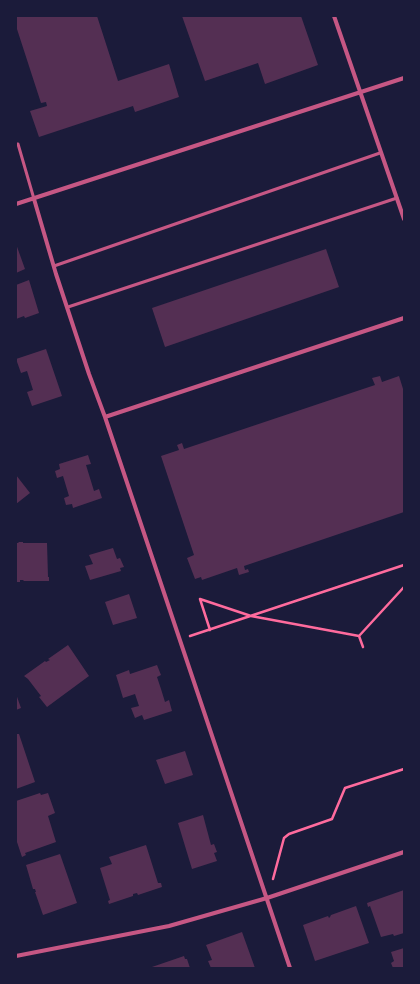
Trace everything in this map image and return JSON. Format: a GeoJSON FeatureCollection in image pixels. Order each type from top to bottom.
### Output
{"type":"FeatureCollection","features":[{"type":"Feature","properties":{"kind":"street"},"geometry":{"type":"LineString","coordinates":[[334,16],[404,219]]}},
{"type":"Feature","properties":{"kind":"street"},"geometry":{"type":"LineString","coordinates":[[16,204],[360,91],[404,78]]}},
{"type":"Feature","properties":{"kind":"street"},"geometry":{"type":"LineString","coordinates":[[34,199],[89,374],[105,417],[290,968]]}},
{"type":"Feature","properties":{"kind":"street"},"geometry":{"type":"LineString","coordinates":[[105,417],[404,318]]}},
{"type":"Feature","properties":{"kind":"street"},"geometry":{"type":"LineString","coordinates":[[16,956],[169,926],[267,898],[404,852]]}},
{"type":"Feature","properties":{"kind":"lane"},"geometry":{"type":"LineString","coordinates":[[16,144],[18,144],[34,199]]}},
{"type":"Feature","properties":{"kind":"lane"},"geometry":{"type":"LineString","coordinates":[[54,266],[380,153]]}},
{"type":"Feature","properties":{"kind":"lane"},"geometry":{"type":"LineString","coordinates":[[68,307],[397,198]]}},
{"type":"Feature","properties":{"kind":"path"},"geometry":{"type":"LineString","coordinates":[[180,640],[404,565]]}},
{"type":"Feature","properties":{"kind":"path"},"geometry":{"type":"LineString","coordinates":[[359,636],[404,587]]}},
{"type":"Feature","properties":{"kind":"path"},"geometry":{"type":"LineString","coordinates":[[210,630],[200,599],[251,616],[359,636]]}},
{"type":"Feature","properties":{"kind":"path"},"geometry":{"type":"LineString","coordinates":[[359,636],[364,647]]}},
{"type":"Feature","properties":{"kind":"path"},"geometry":{"type":"LineString","coordinates":[[267,898],[284,838],[289,834],[332,819],[345,788],[404,769]]}},
{"type":"Feature","properties":{"kind":"building"},"geometry":{"type":"Polygon","coordinates":[[[16,16],[97,16],[118,81],[169,64],[179,97],[135,112],[133,106],[39,137],[30,111],[47,106],[46,102],[41,103],[16,26],[16,16]]]}},
{"type":"Feature","properties":{"kind":"building"},"geometry":{"type":"Polygon","coordinates":[[[182,16],[301,16],[318,65],[265,84],[258,63],[205,81],[182,16]]]}},
{"type":"Feature","properties":{"kind":"building"},"geometry":{"type":"Polygon","coordinates":[[[16,244],[25,269],[16,273],[16,244]]]}},
{"type":"Feature","properties":{"kind":"building"},"geometry":{"type":"Polygon","coordinates":[[[326,249],[339,287],[165,347],[152,308],[326,249]]]}},
{"type":"Feature","properties":{"kind":"building"},"geometry":{"type":"Polygon","coordinates":[[[29,280],[39,313],[25,318],[24,316],[16,319],[16,285],[29,280]]]}},
{"type":"Feature","properties":{"kind":"building"},"geometry":{"type":"Polygon","coordinates":[[[46,349],[62,396],[32,406],[27,392],[33,390],[27,371],[21,373],[16,359],[46,349]]]}},
{"type":"Feature","properties":{"kind":"building"},"geometry":{"type":"Polygon","coordinates":[[[380,376],[382,382],[399,376],[404,392],[404,512],[244,566],[245,570],[248,569],[249,572],[239,575],[237,568],[202,580],[201,577],[195,579],[187,558],[194,555],[161,456],[179,450],[177,445],[182,443],[184,449],[375,385],[372,378],[380,376]]]}},
{"type":"Feature","properties":{"kind":"building"},"geometry":{"type":"Polygon","coordinates":[[[88,455],[91,464],[86,465],[94,491],[99,489],[102,498],[73,508],[72,504],[66,505],[64,498],[69,496],[63,476],[57,478],[55,471],[60,469],[59,464],[88,455]]]}},
{"type":"Feature","properties":{"kind":"building"},"geometry":{"type":"Polygon","coordinates":[[[16,475],[30,493],[16,504],[16,475]]]}},
{"type":"Feature","properties":{"kind":"building"},"geometry":{"type":"Polygon","coordinates":[[[18,542],[47,543],[49,581],[20,580],[20,582],[16,582],[16,543],[19,543],[18,542]]]}},
{"type":"Feature","properties":{"kind":"building"},"geometry":{"type":"Polygon","coordinates":[[[113,548],[117,559],[120,558],[124,567],[120,568],[121,571],[90,580],[85,566],[93,564],[89,555],[113,548]]]}},
{"type":"Feature","properties":{"kind":"building"},"geometry":{"type":"Polygon","coordinates":[[[129,594],[137,618],[113,625],[105,602],[129,594]]]}},
{"type":"Feature","properties":{"kind":"building"},"geometry":{"type":"Polygon","coordinates":[[[68,645],[89,676],[47,707],[39,697],[41,696],[24,676],[45,661],[50,660],[48,659],[68,645]]]}},
{"type":"Feature","properties":{"kind":"building"},"geometry":{"type":"Polygon","coordinates":[[[157,665],[161,675],[157,677],[165,702],[169,700],[172,711],[144,720],[142,715],[135,718],[131,708],[139,706],[135,694],[123,698],[116,675],[129,670],[130,674],[157,665]]]}},
{"type":"Feature","properties":{"kind":"building"},"geometry":{"type":"Polygon","coordinates":[[[16,694],[21,708],[16,710],[16,694]]]}},
{"type":"Feature","properties":{"kind":"building"},"geometry":{"type":"Polygon","coordinates":[[[16,734],[19,734],[35,782],[16,789],[16,734]]]}},
{"type":"Feature","properties":{"kind":"building"},"geometry":{"type":"Polygon","coordinates":[[[185,751],[193,775],[165,784],[156,760],[185,751]]]}},
{"type":"Feature","properties":{"kind":"building"},"geometry":{"type":"Polygon","coordinates":[[[40,793],[41,795],[48,793],[55,813],[48,816],[56,842],[25,853],[26,855],[22,857],[16,839],[16,801],[40,793]]]}},
{"type":"Feature","properties":{"kind":"building"},"geometry":{"type":"Polygon","coordinates":[[[203,815],[211,845],[214,844],[217,852],[214,853],[217,861],[192,869],[178,823],[203,815]]]}},
{"type":"Feature","properties":{"kind":"building"},"geometry":{"type":"Polygon","coordinates":[[[146,845],[158,883],[161,883],[162,887],[138,895],[137,893],[133,894],[133,896],[109,904],[108,901],[110,900],[100,868],[112,864],[109,857],[146,845]]]}},
{"type":"Feature","properties":{"kind":"building"},"geometry":{"type":"Polygon","coordinates":[[[60,854],[77,903],[43,915],[26,865],[60,854]]]}},
{"type":"Feature","properties":{"kind":"building"},"geometry":{"type":"Polygon","coordinates":[[[404,890],[404,933],[394,936],[393,934],[381,937],[370,906],[368,907],[367,903],[404,890]]]}},
{"type":"Feature","properties":{"kind":"building"},"geometry":{"type":"Polygon","coordinates":[[[356,906],[369,943],[315,961],[303,925],[328,916],[329,918],[331,915],[356,906]]]}},
{"type":"Feature","properties":{"kind":"building"},"geometry":{"type":"Polygon","coordinates":[[[242,932],[255,968],[211,968],[208,961],[212,960],[206,945],[242,932]]]}},
{"type":"Feature","properties":{"kind":"building"},"geometry":{"type":"Polygon","coordinates":[[[404,948],[404,968],[393,968],[391,963],[394,961],[391,952],[404,948]]]}},
{"type":"Feature","properties":{"kind":"building"},"geometry":{"type":"Polygon","coordinates":[[[184,956],[185,959],[187,959],[190,968],[149,968],[184,956]]]}}]}
